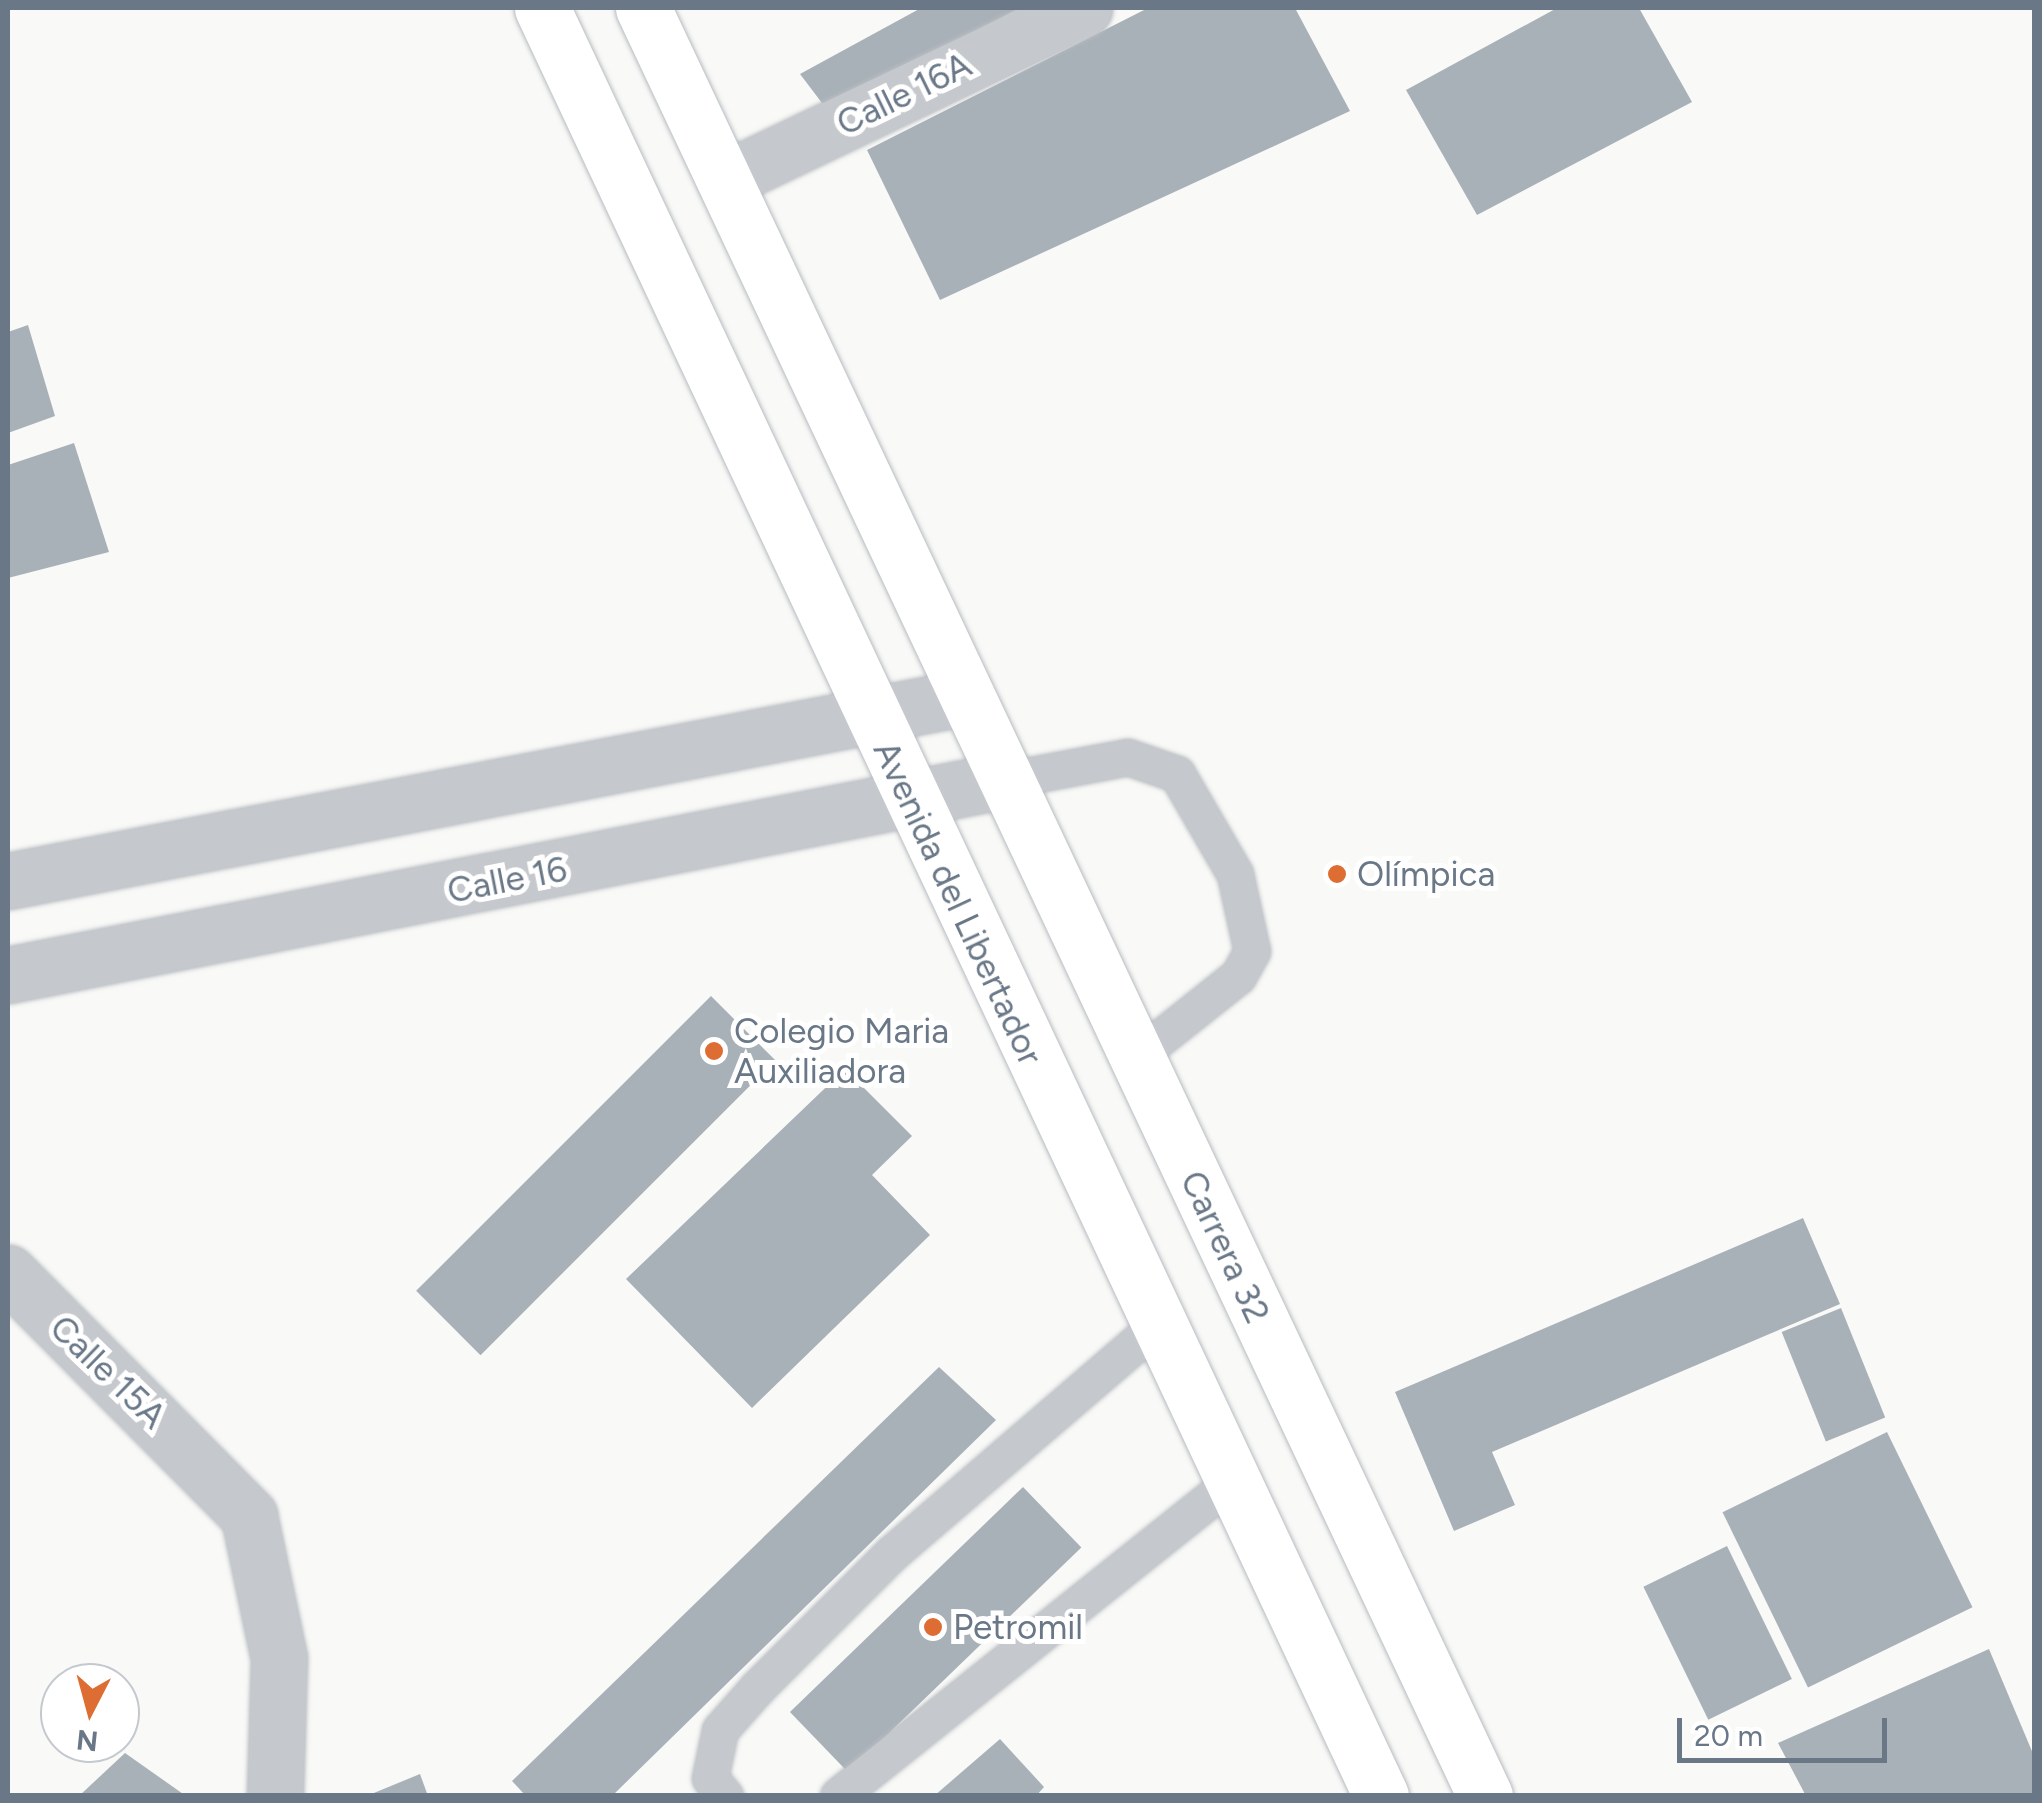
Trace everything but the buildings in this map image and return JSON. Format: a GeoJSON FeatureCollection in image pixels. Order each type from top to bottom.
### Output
{"type":"FeatureCollection","features":[{"type":"Feature","properties":{"kind":"main road","name":"Avenida del Libertador"},"geometry":{"type":"LineString","coordinates":[[542,8],[1231,1482],[1369,1790]]}},
{"type":"Feature","properties":{"kind":"main road"},"geometry":{"type":"LineString","coordinates":[[643,8],[967,697]]}},
{"type":"Feature","properties":{"kind":"main road","name":"Carrera 32"},"geometry":{"type":"LineString","coordinates":[[967,697],[1485,1796]]}},
{"type":"Feature","properties":{"kind":"street","name":"Calle 16A"},"geometry":{"type":"LineString","coordinates":[[724,180],[1084,8]]}},
{"type":"Feature","properties":{"kind":"street"},"geometry":{"type":"LineString","coordinates":[[8,881],[967,697]]}},
{"type":"Feature","properties":{"kind":"street","name":"Calle 16"},"geometry":{"type":"LineString","coordinates":[[8,975],[911,803],[1004,780]]}},
{"type":"Feature","properties":{"kind":"street","name":"Calle 15A"},"geometry":{"type":"LineString","coordinates":[[8,1273],[208,1470],[249,1516],[272,1603],[281,1712],[274,1796]]}},
{"type":"Feature","properties":{"kind":"lane"},"geometry":{"type":"LineString","coordinates":[[1004,780],[1128,757],[1177,774],[1235,874],[1252,951],[1238,976],[1136,1057]]}},
{"type":"Feature","properties":{"kind":"lane"},"geometry":{"type":"LineString","coordinates":[[725,1796],[710,1778],[720,1730],[757,1688],[891,1554],[1157,1325]]}},
{"type":"Feature","properties":{"kind":"lane"},"geometry":{"type":"LineString","coordinates":[[838,1796],[1231,1482]]}},
{"type":"Feature","properties":{"kind":"place","name":"Olímpica"},"geometry":{"type":"Point","coordinates":[1337,874]}},
{"type":"Feature","properties":{"kind":"place","name":"Colegio Maria Auxiliadora"},"geometry":{"type":"Point","coordinates":[714,1051]}},
{"type":"Feature","properties":{"kind":"place","name":"Petromil"},"geometry":{"type":"Point","coordinates":[933,1627]}}]}
